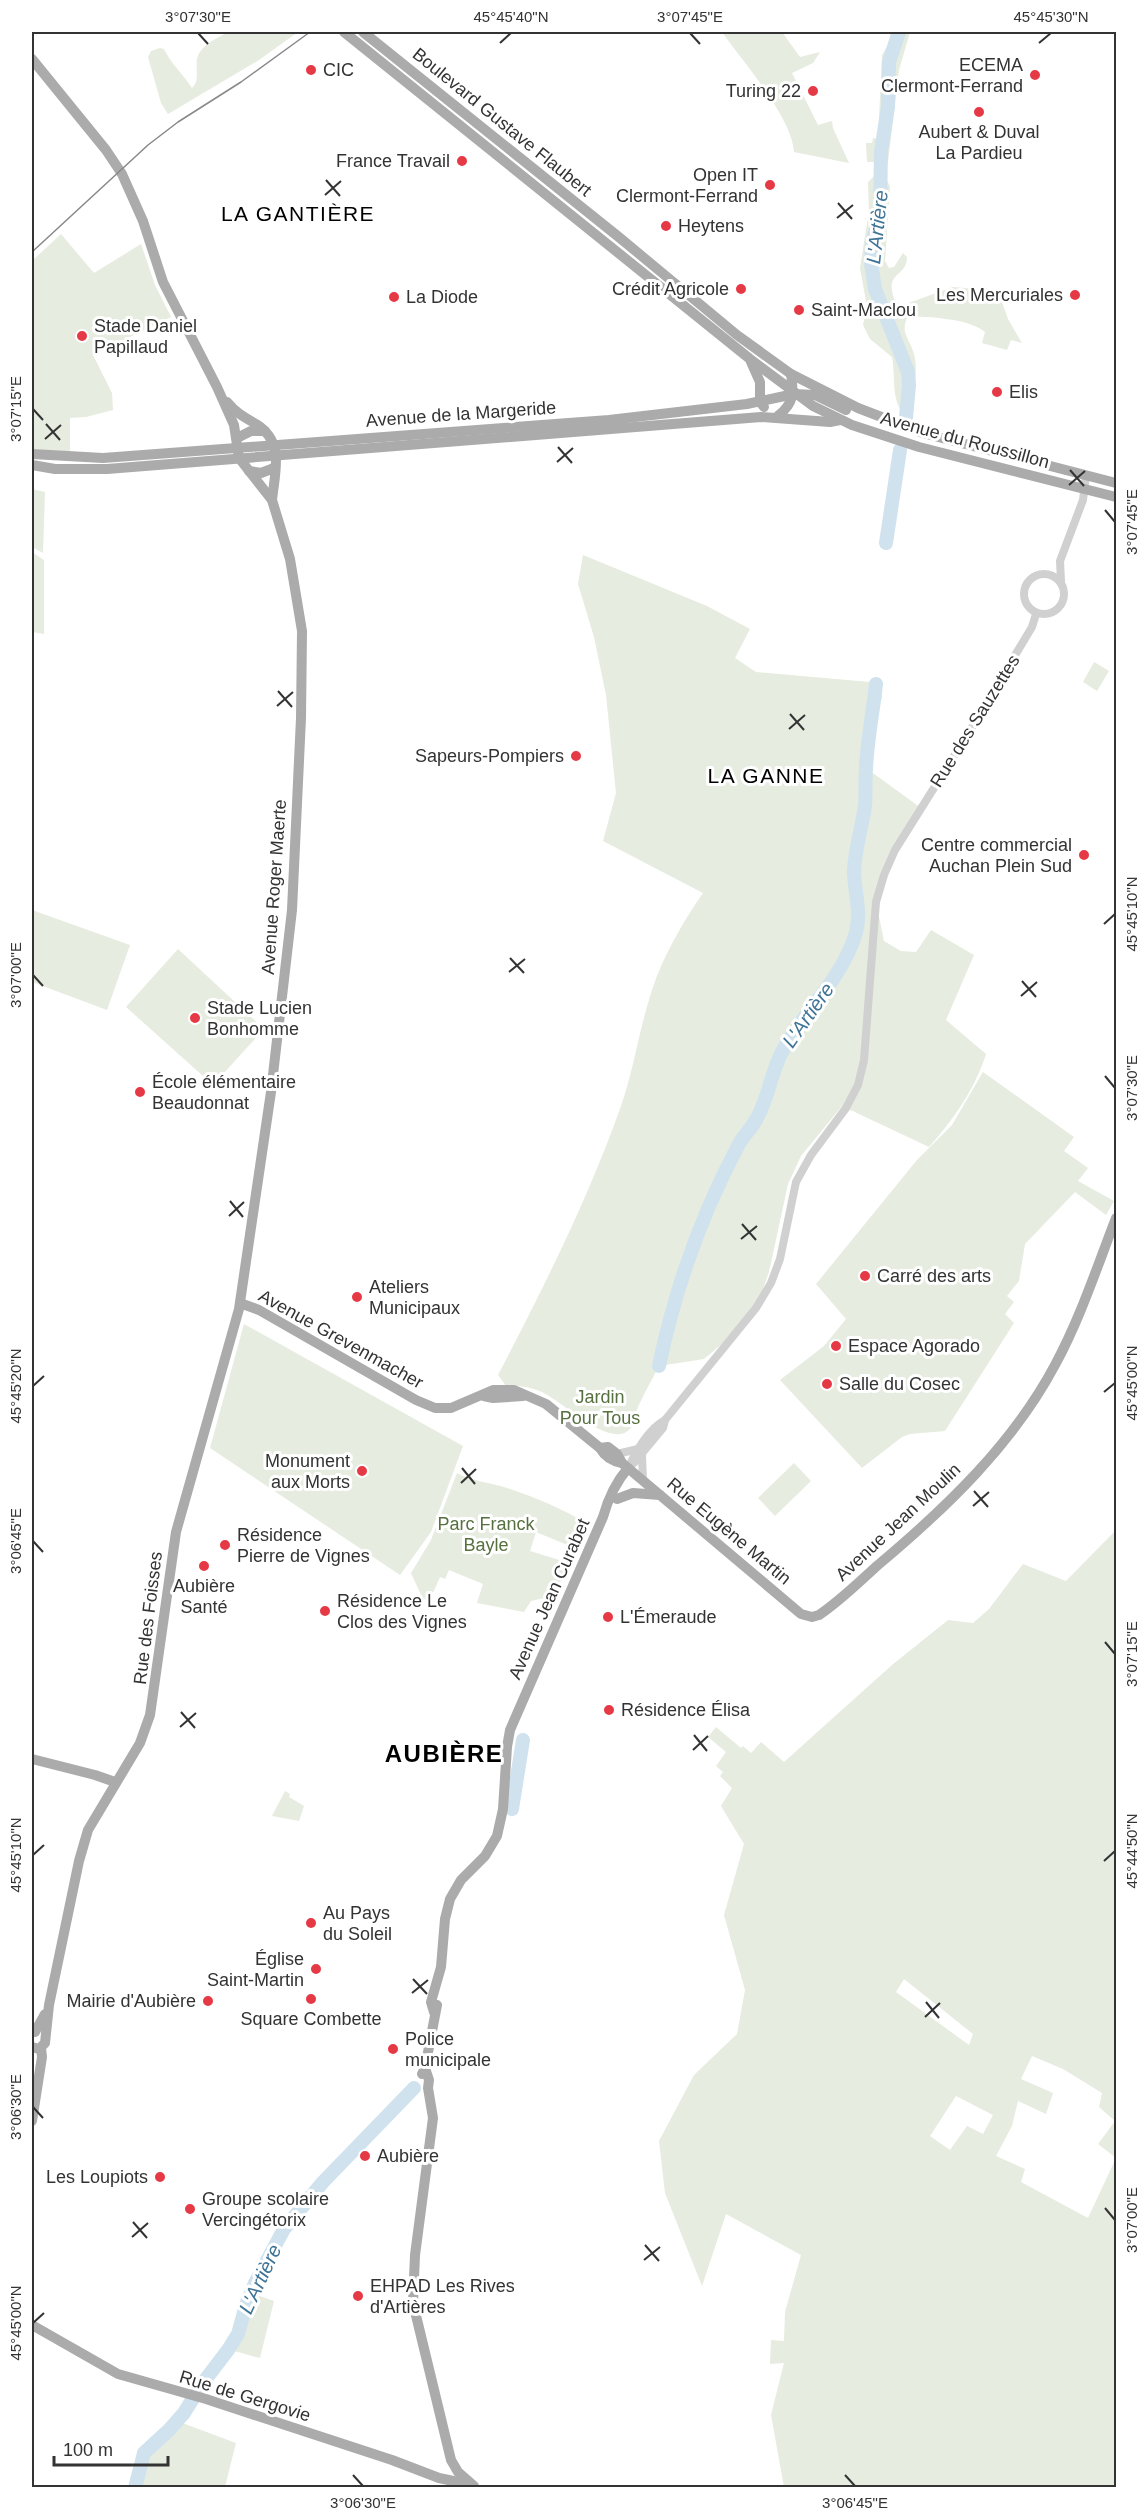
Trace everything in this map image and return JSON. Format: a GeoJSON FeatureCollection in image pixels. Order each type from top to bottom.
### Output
{"type":"FeatureCollection","features":[{"type":"Feature","properties":{"kind":"main road","name":"Boulevard Gustave Flaubert"},"geometry":{"type":"LineString","coordinates":[[344,32],[794,394],[840,420]]}},
{"type":"Feature","properties":{"kind":"main road","name":"Boulevard Gustave Flaubert"},"geometry":{"type":"LineString","coordinates":[[363,32],[729,328],[791,374],[887,421]]}},
{"type":"Feature","properties":{"kind":"main road"},"geometry":{"type":"LineString","coordinates":[[32,59],[115,162],[142,221],[163,282],[221,394],[237,413],[265,430],[276,450]]}},
{"type":"Feature","properties":{"kind":"main road"},"geometry":{"type":"LineString","coordinates":[[750,359],[760,382],[760,402],[774,416],[792,403],[794,394],[791,374]]}},
{"type":"Feature","properties":{"kind":"main road","name":"Avenue Roger Maerte"},"geometry":{"type":"LineString","coordinates":[[198,1453],[240,1304],[275,1057],[292,910],[301,718],[302,631],[297,593],[285,539],[272,500],[249,471],[238,448],[221,394]]}},
{"type":"Feature","properties":{"kind":"main road","name":"Avenue de la Margeride"},"geometry":{"type":"LineString","coordinates":[[276,450],[609,420],[760,402],[794,394],[815,395],[863,417],[887,421]]}},
{"type":"Feature","properties":{"kind":"main road","name":"Avenue de la Margeride"},"geometry":{"type":"LineString","coordinates":[[32,454],[103,458],[238,448],[276,450],[774,416],[830,422],[840,420]]}},
{"type":"Feature","properties":{"kind":"main road","name":"Avenue du Roussillon"},"geometry":{"type":"LineString","coordinates":[[840,420],[919,447],[1116,497]]}},
{"type":"Feature","properties":{"kind":"main road","name":"Avenue du Roussillon"},"geometry":{"type":"LineString","coordinates":[[887,421],[922,433],[1116,483]]}},
{"type":"Feature","properties":{"kind":"main road"},"geometry":{"type":"LineString","coordinates":[[238,448],[251,431],[265,430]]}},
{"type":"Feature","properties":{"kind":"main road","name":"Avenue de la Margeride"},"geometry":{"type":"LineString","coordinates":[[32,465],[55,469],[107,470],[238,448]]}},
{"type":"Feature","properties":{"kind":"main road","name":"Avenue Roger Maerte"},"geometry":{"type":"LineString","coordinates":[[272,500],[276,450]]}},
{"type":"Feature","properties":{"kind":"main road"},"geometry":{"type":"LineString","coordinates":[[249,471],[261,473],[274,468]]}},
{"type":"Feature","properties":{"kind":"main road","name":"Avenue Jean Moulin"},"geometry":{"type":"LineString","coordinates":[[808,1617],[825,1611],[932,1519],[991,1456],[1024,1415],[1043,1387],[1066,1344],[1116,1218]]}},
{"type":"Feature","properties":{"kind":"main road","name":"Avenue Grevenmacher"},"geometry":{"type":"LineString","coordinates":[[240,1304],[259,1311],[373,1377],[435,1408],[445,1408],[484,1396],[493,1398],[523,1396],[546,1404],[614,1462],[623,1462]]}},
{"type":"Feature","properties":{"kind":"main road","name":"Rue des Foisses"},"geometry":{"type":"LineString","coordinates":[[32,2121],[39,2075],[36,2041],[50,2006],[83,1846],[88,1830],[104,1800],[140,1743],[150,1716],[176,1532],[198,1453]]}},
{"type":"Feature","properties":{"kind":"main road","name":"Rue Eugène Martin"},"geometry":{"type":"LineString","coordinates":[[623,1462],[801,1614],[808,1617]]}},
{"type":"Feature","properties":{"kind":"main road","name":"Avenue Jean Curabet"},"geometry":{"type":"LineString","coordinates":[[603,1517],[625,1483],[623,1462]]}},
{"type":"Feature","properties":{"kind":"main road","name":"Avenue Jean Curabet"},"geometry":{"type":"LineString","coordinates":[[451,2460],[413,2303],[415,2255],[433,2118],[428,2088],[421,2075],[425,2068],[434,2012],[431,2002],[441,1967],[445,1919],[450,1899],[461,1880],[484,1856],[497,1836],[505,1793],[508,1735],[603,1517],[606,1505],[619,1479],[623,1462]]}},
{"type":"Feature","properties":{"kind":"main road"},"geometry":{"type":"LineString","coordinates":[[616,1499],[633,1493],[661,1495]]}},
{"type":"Feature","properties":{"kind":"main road"},"geometry":{"type":"LineString","coordinates":[[32,1759],[115,1782]]}},
{"type":"Feature","properties":{"kind":"main road"},"geometry":{"type":"LineString","coordinates":[[95,1775],[104,1800]]}},
{"type":"Feature","properties":{"kind":"main road","name":"Rue de Gergovie"},"geometry":{"type":"LineString","coordinates":[[32,2325],[118,2374],[392,2460],[454,2484],[464,2483],[472,2487]]}},
{"type":"Feature","properties":{"kind":"main road"},"geometry":{"type":"LineString","coordinates":[[451,2460],[458,2472],[472,2487]]}},
{"type":"Feature","properties":{"kind":"main road"},"geometry":{"type":"LineString","coordinates":[[451,2460],[454,2484]]}},
{"type":"Feature","properties":{"kind":"main road"},"geometry":{"type":"LineString","coordinates":[[454,2484],[458,2472]]}},
{"type":"Feature","properties":{"kind":"street"},"geometry":{"type":"LineString","coordinates":[[1061,581],[1054,574],[1034,576],[1026,589],[1025,603],[1036,615],[1052,614],[1060,606],[1064,591],[1060,561],[1085,489],[1086,475]]}},
{"type":"Feature","properties":{"kind":"street"},"geometry":{"type":"LineString","coordinates":[[1048,573],[1060,561]]}},
{"type":"Feature","properties":{"kind":"street","name":"Rue des Sauzettes"},"geometry":{"type":"LineString","coordinates":[[623,1462],[640,1452],[658,1423],[665,1420],[756,1308],[771,1283],[780,1259],[796,1182],[811,1155],[846,1108],[858,1085],[864,1060],[876,902],[887,866],[909,826],[1027,637],[1036,615]]}},
{"type":"Feature","properties":{"kind":"street"},"geometry":{"type":"LineString","coordinates":[[623,1462],[640,1452],[643,1481]]}},
{"type":"Feature","properties":{"kind":"green space"},"geometry":{"type":"Polygon","coordinates":[[[228,32],[298,32],[259,60],[168,114],[161,103],[148,57],[151,51],[164,49],[192,88],[196,80],[200,52],[209,43],[228,32]]]}},
{"type":"Feature","properties":{"kind":"green space"},"geometry":{"type":"Polygon","coordinates":[[[722,32],[782,32],[800,57],[820,52],[813,63],[792,73],[818,125],[832,121],[849,163],[794,152],[785,123],[776,107],[722,32]]]}},
{"type":"Feature","properties":{"kind":"green space"},"geometry":{"type":"Polygon","coordinates":[[[891,32],[910,32],[899,70],[888,162],[867,162],[866,143],[872,143],[873,138],[878,139],[882,55],[888,45],[891,32]]]}},
{"type":"Feature","properties":{"kind":"green space"},"geometry":{"type":"Polygon","coordinates":[[[877,173],[884,173],[890,187],[885,261],[889,268],[894,267],[903,253],[907,257],[906,264],[892,284],[895,301],[903,305],[953,287],[975,289],[1001,299],[1008,319],[1022,343],[1011,340],[1007,350],[982,343],[985,332],[978,327],[948,319],[908,316],[905,330],[915,358],[916,375],[909,417],[906,418],[896,397],[892,357],[870,339],[863,325],[867,307],[860,268],[869,211],[868,182],[877,173]]]}},
{"type":"Feature","properties":{"kind":"green space","name":"Stade Daniel Papillaud"},"geometry":{"type":"Polygon","coordinates":[[[61,234],[94,273],[141,244],[155,285],[171,317],[93,355],[112,393],[113,410],[86,417],[70,418],[70,453],[32,449],[32,261],[61,234]]]}},
{"type":"Feature","properties":{"kind":"green space"},"geometry":{"type":"Polygon","coordinates":[[[32,489],[45,492],[43,553],[32,547],[32,489]]]}},
{"type":"Feature","properties":{"kind":"green space"},"geometry":{"type":"Polygon","coordinates":[[[32,552],[44,560],[44,634],[32,632],[32,552]]]}},
{"type":"Feature","properties":{"kind":"green space","name":"Jardin Pour Tous"},"geometry":{"type":"Polygon","coordinates":[[[583,555],[707,606],[750,629],[735,658],[756,672],[881,683],[882,697],[870,734],[866,768],[921,808],[895,850],[876,902],[884,941],[901,951],[916,952],[931,930],[974,955],[946,1020],[986,1054],[976,1080],[962,1104],[929,1147],[842,1106],[801,1156],[788,1184],[769,1272],[756,1308],[736,1332],[704,1359],[659,1366],[640,1402],[632,1427],[622,1434],[599,1429],[542,1392],[524,1387],[506,1386],[498,1375],[579,1211],[625,1094],[647,1005],[657,977],[674,940],[703,893],[603,841],[616,793],[606,695],[594,637],[578,584],[583,555]]]}},
{"type":"Feature","properties":{"kind":"green space"},"geometry":{"type":"Polygon","coordinates":[[[1094,662],[1109,671],[1097,691],[1083,682],[1094,662]]]}},
{"type":"Feature","properties":{"kind":"green space"},"geometry":{"type":"Polygon","coordinates":[[[32,910],[130,945],[107,1010],[32,982],[32,910]]]}},
{"type":"Feature","properties":{"kind":"green space","name":"Stade Lucien Bonhomme"},"geometry":{"type":"Polygon","coordinates":[[[178,949],[264,1029],[213,1085],[126,1007],[178,949]]]}},
{"type":"Feature","properties":{"kind":"green space"},"geometry":{"type":"Polygon","coordinates":[[[983,1072],[1074,1137],[1064,1151],[1088,1168],[1078,1181],[1114,1201],[1106,1215],[1075,1192],[1025,1244],[1019,1281],[1007,1296],[1014,1302],[1005,1314],[1014,1323],[945,1431],[910,1434],[902,1437],[862,1468],[780,1380],[824,1346],[846,1319],[816,1284],[917,1160],[952,1125],[983,1072]]]}},
{"type":"Feature","properties":{"kind":"green space"},"geometry":{"type":"Polygon","coordinates":[[[244,1324],[463,1446],[431,1532],[400,1575],[210,1448],[244,1324]]]}},
{"type":"Feature","properties":{"kind":"green space"},"geometry":{"type":"Polygon","coordinates":[[[794,1463],[811,1481],[775,1516],[758,1498],[794,1463]]]}},
{"type":"Feature","properties":{"kind":"green space","name":"Parc Franck Bayle"},"geometry":{"type":"Polygon","coordinates":[[[457,1473],[528,1496],[558,1508],[588,1524],[577,1549],[536,1532],[530,1551],[569,1563],[554,1596],[531,1601],[524,1612],[477,1603],[483,1584],[449,1570],[445,1579],[440,1577],[429,1602],[422,1597],[411,1573],[431,1540],[457,1473]]]}},
{"type":"Feature","properties":{"kind":"green space"},"geometry":{"type":"Polygon","coordinates":[[[1116,1530],[1116,2158],[1116,2487],[784,2487],[771,2415],[784,2363],[770,2364],[771,2340],[784,2341],[785,2312],[801,2255],[726,2214],[702,2286],[665,2193],[659,2141],[694,2075],[737,2034],[745,1990],[724,1915],[744,1844],[721,1806],[732,1788],[720,1776],[723,1772],[716,1766],[726,1752],[708,1737],[716,1727],[741,1748],[743,1746],[751,1753],[761,1742],[784,1762],[892,1665],[948,1620],[973,1623],[989,1609],[1023,1564],[1066,1581],[1116,1530]],[[904,1979],[896,1992],[969,2045],[973,2034],[904,1979]],[[1032,2056],[1021,2079],[1053,2093],[1046,2114],[1018,2101],[1012,2126],[996,2156],[1025,2169],[1021,2182],[1088,2218],[1116,2158],[1098,2144],[1115,2121],[1099,2107],[1102,2093],[1063,2069],[1032,2056]],[[956,2096],[930,2136],[950,2150],[967,2126],[983,2134],[993,2115],[956,2096]]]}},
{"type":"Feature","properties":{"kind":"green space"},"geometry":{"type":"Polygon","coordinates":[[[285,1791],[290,1794],[289,1797],[304,1806],[299,1821],[272,1816],[285,1791]]]}},
{"type":"Feature","properties":{"kind":"green space"},"geometry":{"type":"Polygon","coordinates":[[[282,2236],[285,2237],[254,2294],[274,2301],[260,2358],[234,2351],[200,2392],[217,2366],[235,2347],[254,2290],[282,2236]]]}},
{"type":"Feature","properties":{"kind":"green space"},"geometry":{"type":"Polygon","coordinates":[[[177,2421],[236,2443],[225,2487],[137,2487],[144,2453],[177,2421]]]}},
{"type":"Feature","properties":{"kind":"waterway","name":"L'Artière"},"geometry":{"type":"LineString","coordinates":[[899,32],[889,62],[888,107],[881,151],[880,213],[872,244],[871,263],[875,289],[908,372],[906,418]]}},
{"type":"Feature","properties":{"kind":"waterway","name":"L'Artière"},"geometry":{"type":"LineString","coordinates":[[886,543],[900,450]]}},
{"type":"Feature","properties":{"kind":"waterway","name":"L'Artière"},"geometry":{"type":"LineString","coordinates":[[659,1366],[682,1280],[713,1197],[739,1144],[761,1110],[783,1050],[840,968],[855,936],[858,912],[854,865],[865,806],[867,758],[876,684]]}},
{"type":"Feature","properties":{"kind":"waterway","name":"L'Artière"},"geometry":{"type":"LineString","coordinates":[[512,1809],[523,1740]]}},
{"type":"Feature","properties":{"kind":"waterway","name":"L'Artière"},"geometry":{"type":"LineString","coordinates":[[135,2488],[144,2453],[184,2413],[238,2334],[255,2283],[284,2229],[323,2182],[414,2088]]}},
{"type":"Feature","properties":{"kind":"tram line"},"geometry":{"type":"LineString","coordinates":[[32,252],[148,145],[310,32]]}},
{"type":"Feature","properties":{"kind":"place","name":"CIC"},"geometry":{"type":"Point","coordinates":[311,70]}},
{"type":"Feature","properties":{"kind":"place","name":"ECEMA Clermont-Ferrand"},"geometry":{"type":"Point","coordinates":[1035,75]}},
{"type":"Feature","properties":{"kind":"place","name":"Turing 22"},"geometry":{"type":"Point","coordinates":[813,91]}},
{"type":"Feature","properties":{"kind":"place","name":"Aubert & Duval La Pardieu"},"geometry":{"type":"Point","coordinates":[979,112]}},
{"type":"Feature","properties":{"kind":"place","name":"France Travail"},"geometry":{"type":"Point","coordinates":[462,161]}},
{"type":"Feature","properties":{"kind":"place","name":"Open IT Clermont-Ferrand"},"geometry":{"type":"Point","coordinates":[770,185]}},
{"type":"Feature","properties":{"kind":"place","name":"Heytens"},"geometry":{"type":"Point","coordinates":[666,226]}},
{"type":"Feature","properties":{"kind":"place","name":"Crédit Agricole"},"geometry":{"type":"Point","coordinates":[741,289]}},
{"type":"Feature","properties":{"kind":"place","name":"Les Mercuriales"},"geometry":{"type":"Point","coordinates":[1075,295]}},
{"type":"Feature","properties":{"kind":"place","name":"La Diode"},"geometry":{"type":"Point","coordinates":[394,297]}},
{"type":"Feature","properties":{"kind":"place","name":"Saint-Maclou"},"geometry":{"type":"Point","coordinates":[799,310]}},
{"type":"Feature","properties":{"kind":"place","name":"Stade Daniel Papillaud"},"geometry":{"type":"Point","coordinates":[82,336]}},
{"type":"Feature","properties":{"kind":"place","name":"Elis"},"geometry":{"type":"Point","coordinates":[997,392]}},
{"type":"Feature","properties":{"kind":"place","name":"Sapeurs-Pompiers"},"geometry":{"type":"Point","coordinates":[576,756]}},
{"type":"Feature","properties":{"kind":"place","name":"Centre commercial Auchan Plein Sud"},"geometry":{"type":"Point","coordinates":[1084,855]}},
{"type":"Feature","properties":{"kind":"place","name":"Stade Lucien Bonhomme"},"geometry":{"type":"Point","coordinates":[195,1018]}},
{"type":"Feature","properties":{"kind":"place","name":"École élémentaire Beaudonnat"},"geometry":{"type":"Point","coordinates":[140,1092]}},
{"type":"Feature","properties":{"kind":"place","name":"Carré des arts"},"geometry":{"type":"Point","coordinates":[865,1276]}},
{"type":"Feature","properties":{"kind":"place","name":"Ateliers Municipaux"},"geometry":{"type":"Point","coordinates":[357,1297]}},
{"type":"Feature","properties":{"kind":"place","name":"Espace Agorado"},"geometry":{"type":"Point","coordinates":[836,1346]}},
{"type":"Feature","properties":{"kind":"place","name":"Salle du Cosec"},"geometry":{"type":"Point","coordinates":[827,1384]}},
{"type":"Feature","properties":{"kind":"place","name":"Monument aux Morts"},"geometry":{"type":"Point","coordinates":[362,1471]}},
{"type":"Feature","properties":{"kind":"place","name":"Résidence Pierre de Vignes"},"geometry":{"type":"Point","coordinates":[225,1545]}},
{"type":"Feature","properties":{"kind":"place","name":"Aubière Santé"},"geometry":{"type":"Point","coordinates":[204,1566]}},
{"type":"Feature","properties":{"kind":"place","name":"Résidence Le Clos des Vignes"},"geometry":{"type":"Point","coordinates":[325,1611]}},
{"type":"Feature","properties":{"kind":"place","name":"L'Émeraude"},"geometry":{"type":"Point","coordinates":[608,1617]}},
{"type":"Feature","properties":{"kind":"place","name":"Résidence Élisa"},"geometry":{"type":"Point","coordinates":[609,1710]}},
{"type":"Feature","properties":{"kind":"place","name":"Au Pays du Soleil"},"geometry":{"type":"Point","coordinates":[311,1923]}},
{"type":"Feature","properties":{"kind":"place","name":"Église Saint-Martin"},"geometry":{"type":"Point","coordinates":[316,1969]}},
{"type":"Feature","properties":{"kind":"place","name":"Square Combette"},"geometry":{"type":"Point","coordinates":[311,1999]}},
{"type":"Feature","properties":{"kind":"place","name":"Mairie d'Aubière"},"geometry":{"type":"Point","coordinates":[208,2001]}},
{"type":"Feature","properties":{"kind":"place","name":"Police municipale"},"geometry":{"type":"Point","coordinates":[393,2049]}},
{"type":"Feature","properties":{"kind":"place","name":"Aubière"},"geometry":{"type":"Point","coordinates":[365,2156]}},
{"type":"Feature","properties":{"kind":"place","name":"Les Loupiots"},"geometry":{"type":"Point","coordinates":[160,2177]}},
{"type":"Feature","properties":{"kind":"place","name":"Groupe scolaire Vercingétorix"},"geometry":{"type":"Point","coordinates":[190,2209]}},
{"type":"Feature","properties":{"kind":"place","name":"EHPAD Les Rives d'Artières"},"geometry":{"type":"Point","coordinates":[358,2296]}},
{"type":"Feature","properties":{"kind":"district","name":"LA GANTIÈRE"},"geometry":{"type":"Point","coordinates":[298,213]}},
{"type":"Feature","properties":{"kind":"district","name":"LA GANNE"},"geometry":{"type":"Point","coordinates":[766,775]}},
{"type":"Feature","properties":{"kind":"district","name":"AUBIÈRE"},"geometry":{"type":"Point","coordinates":[444,1753]}}]}
